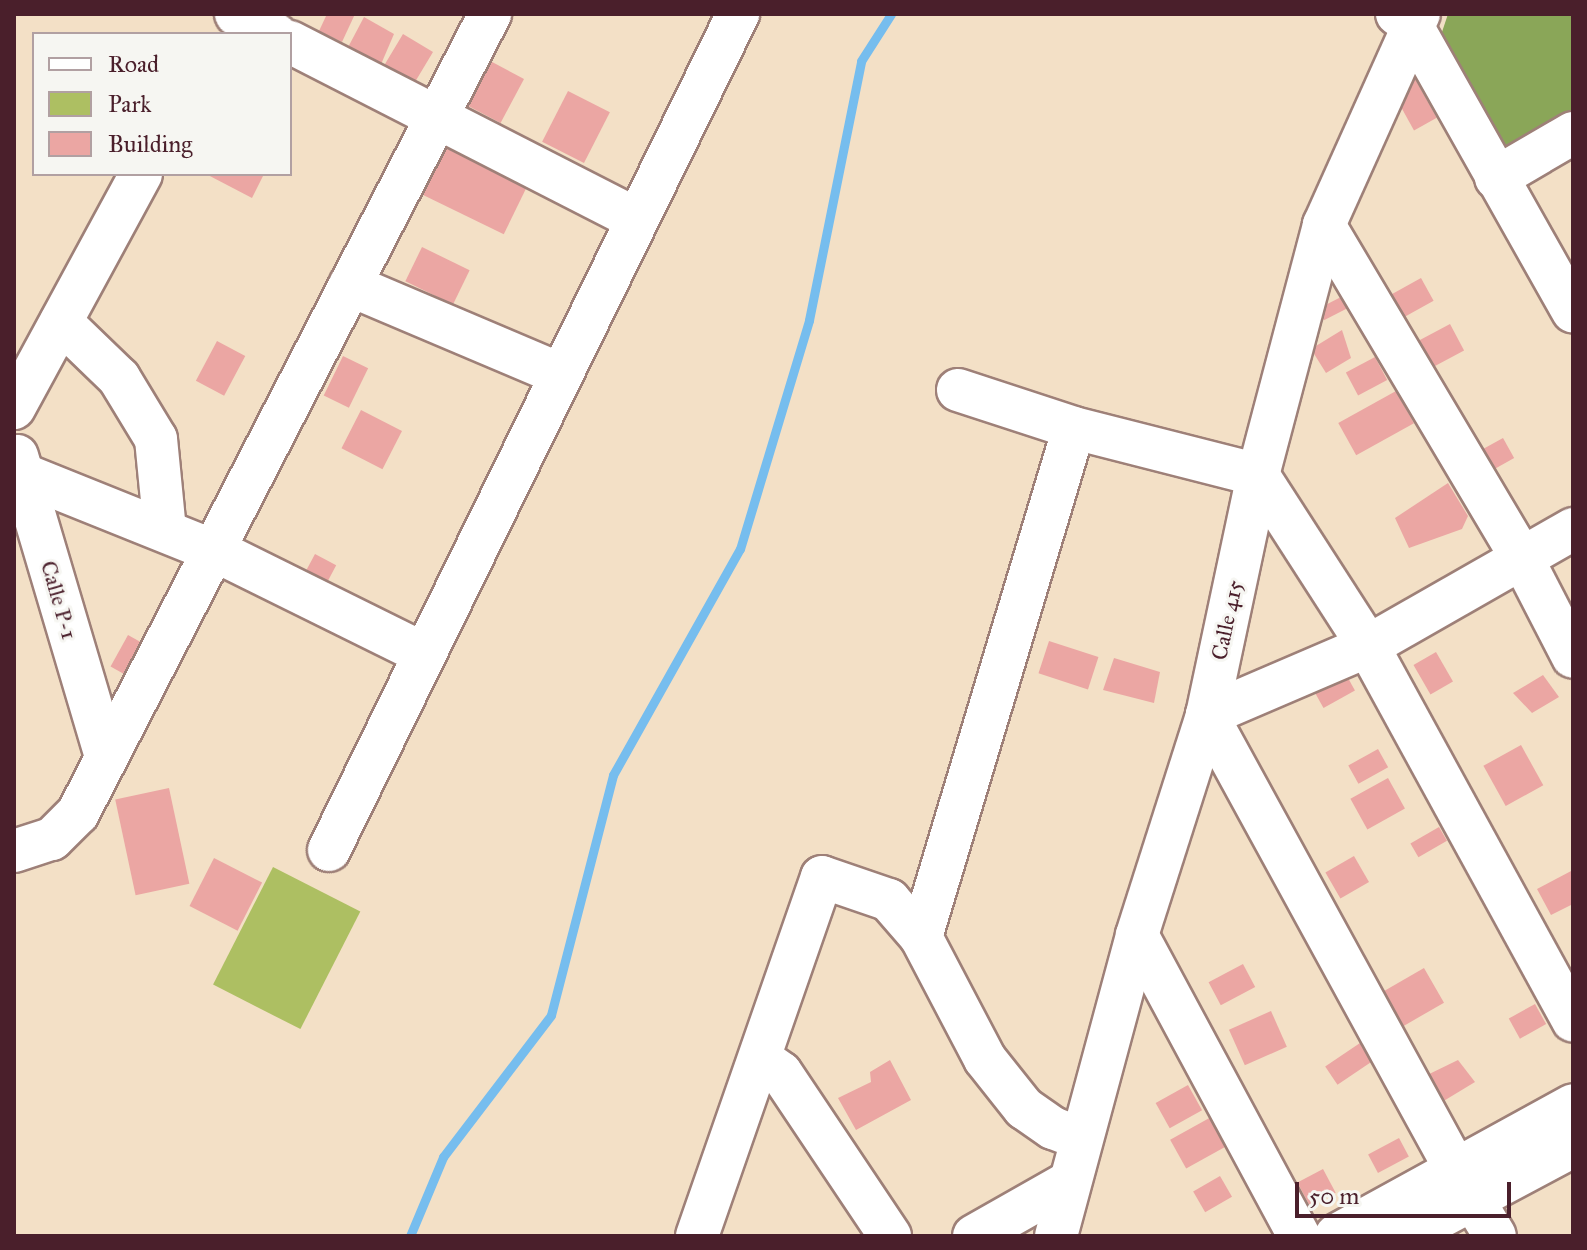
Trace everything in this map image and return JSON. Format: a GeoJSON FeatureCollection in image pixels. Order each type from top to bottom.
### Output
{"type":"FeatureCollection","features":[{"type":"Feature","properties":{"kind":"main road"},"geometry":{"type":"LineString","coordinates":[[1402,1236],[1464,1184],[1573,1106]]}},
{"type":"Feature","properties":{"kind":"main road"},"geometry":{"type":"LineString","coordinates":[[1337,1236],[1464,1184],[1573,1145]]}},
{"type":"Feature","properties":{"kind":"street"},"geometry":{"type":"LineString","coordinates":[[218,32],[228,14]]}},
{"type":"Feature","properties":{"kind":"street"},"geometry":{"type":"LineString","coordinates":[[236,14],[271,32]]}},
{"type":"Feature","properties":{"kind":"street"},"geometry":{"type":"LineString","coordinates":[[14,851],[52,839],[78,813],[105,754],[490,14]]}},
{"type":"Feature","properties":{"kind":"street"},"geometry":{"type":"LineString","coordinates":[[329,850],[738,14]]}},
{"type":"Feature","properties":{"kind":"street"},"geometry":{"type":"LineString","coordinates":[[1409,17],[1496,178],[1573,311]]}},
{"type":"Feature","properties":{"kind":"street","name":"Calle 415"},"geometry":{"type":"LineString","coordinates":[[1056,1236],[1137,935],[1207,715],[1258,475],[1324,225],[1409,17]]}},
{"type":"Feature","properties":{"kind":"street"},"geometry":{"type":"LineString","coordinates":[[292,43],[636,219]]}},
{"type":"Feature","properties":{"kind":"street"},"geometry":{"type":"LineString","coordinates":[[1496,178],[1573,133]]}},
{"type":"Feature","properties":{"kind":"street"},"geometry":{"type":"LineString","coordinates":[[14,408],[140,176]]}},
{"type":"Feature","properties":{"kind":"street"},"geometry":{"type":"LineString","coordinates":[[1324,225],[1522,558],[1573,657]]}},
{"type":"Feature","properties":{"kind":"street"},"geometry":{"type":"LineString","coordinates":[[350,285],[560,374]]}},
{"type":"Feature","properties":{"kind":"street"},"geometry":{"type":"LineString","coordinates":[[61,322],[119,378],[156,439],[165,530]]}},
{"type":"Feature","properties":{"kind":"street"},"geometry":{"type":"LineString","coordinates":[[958,390],[1074,428],[1258,475],[1368,646],[1573,1021]]}},
{"type":"Feature","properties":{"kind":"street"},"geometry":{"type":"LineString","coordinates":[[921,937],[1074,428]]}},
{"type":"Feature","properties":{"kind":"street"},"geometry":{"type":"LineString","coordinates":[[18,460],[424,654]]}},
{"type":"Feature","properties":{"kind":"street","name":"Calle P-1"},"geometry":{"type":"LineString","coordinates":[[18,460],[105,754]]}},
{"type":"Feature","properties":{"kind":"street"},"geometry":{"type":"LineString","coordinates":[[1495,1236],[1207,715],[1368,646],[1573,529]]}},
{"type":"Feature","properties":{"kind":"street"},"geometry":{"type":"LineString","coordinates":[[697,1236],[822,877],[889,900],[921,937],[985,1059],[1024,1108],[1053,1128],[1081,1139]]}},
{"type":"Feature","properties":{"kind":"street"},"geometry":{"type":"LineString","coordinates":[[1137,935],[1299,1236]]}},
{"type":"Feature","properties":{"kind":"street"},"geometry":{"type":"LineString","coordinates":[[761,1059],[781,1073],[890,1236]]}},
{"type":"Feature","properties":{"kind":"street"},"geometry":{"type":"LineString","coordinates":[[974,1236],[1069,1182]]}},
{"type":"Feature","properties":{"kind":"green space"},"geometry":{"type":"Polygon","coordinates":[[[1448,14],[1573,14],[1573,125],[1508,163],[1438,44],[1448,14]]]}},
{"type":"Feature","properties":{"kind":"green space"},"geometry":{"type":"Polygon","coordinates":[[[273,867],[360,911],[300,1029],[213,985],[273,867]]]}},
{"type":"Feature","properties":{"kind":"building"},"geometry":{"type":"Polygon","coordinates":[[[327,14],[355,14],[342,42],[319,31],[327,14]]]}},
{"type":"Feature","properties":{"kind":"building"},"geometry":{"type":"Polygon","coordinates":[[[364,17],[394,34],[379,69],[345,53],[364,17]]]}},
{"type":"Feature","properties":{"kind":"building"},"geometry":{"type":"Polygon","coordinates":[[[403,34],[433,52],[413,85],[383,67],[403,34]]]}},
{"type":"Feature","properties":{"kind":"building"},"geometry":{"type":"Polygon","coordinates":[[[479,55],[524,79],[501,123],[456,99],[479,55]]]}},
{"type":"Feature","properties":{"kind":"building"},"geometry":{"type":"Polygon","coordinates":[[[1413,75],[1437,118],[1414,130],[1390,88],[1413,75]]]}},
{"type":"Feature","properties":{"kind":"building"},"geometry":{"type":"Polygon","coordinates":[[[568,91],[610,112],[584,163],[542,142],[568,91]]]}},
{"type":"Feature","properties":{"kind":"building"},"geometry":{"type":"Polygon","coordinates":[[[433,133],[530,180],[504,234],[407,187],[433,133]]]}},
{"type":"Feature","properties":{"kind":"building"},"geometry":{"type":"Polygon","coordinates":[[[210,176],[263,176],[252,198],[210,176]]]}},
{"type":"Feature","properties":{"kind":"building"},"geometry":{"type":"Polygon","coordinates":[[[422,247],[470,270],[453,304],[405,281],[422,247]]]}},
{"type":"Feature","properties":{"kind":"building"},"geometry":{"type":"Polygon","coordinates":[[[1421,278],[1434,301],[1404,317],[1391,294],[1421,278]]]}},
{"type":"Feature","properties":{"kind":"building"},"geometry":{"type":"Polygon","coordinates":[[[1343,296],[1349,308],[1324,320],[1318,309],[1343,296]]]}},
{"type":"Feature","properties":{"kind":"building"},"geometry":{"type":"Polygon","coordinates":[[[1450,324],[1464,350],[1427,370],[1413,344],[1450,324]]]}},
{"type":"Feature","properties":{"kind":"building"},"geometry":{"type":"Polygon","coordinates":[[[1342,330],[1351,358],[1326,373],[1311,349],[1342,330]]]}},
{"type":"Feature","properties":{"kind":"building"},"geometry":{"type":"Polygon","coordinates":[[[217,341],[245,356],[224,396],[196,381],[217,341]]]}},
{"type":"Feature","properties":{"kind":"building"},"geometry":{"type":"Polygon","coordinates":[[[343,356],[368,368],[349,408],[324,396],[343,356]]]}},
{"type":"Feature","properties":{"kind":"building"},"geometry":{"type":"Polygon","coordinates":[[[1375,357],[1387,380],[1358,395],[1346,372],[1375,357]]]}},
{"type":"Feature","properties":{"kind":"building"},"geometry":{"type":"Polygon","coordinates":[[[1396,391],[1414,423],[1356,455],[1338,423],[1396,391]]]}},
{"type":"Feature","properties":{"kind":"building"},"geometry":{"type":"Polygon","coordinates":[[[361,410],[402,431],[382,469],[341,448],[361,410]]]}},
{"type":"Feature","properties":{"kind":"building"},"geometry":{"type":"Polygon","coordinates":[[[1503,438],[1514,458],[1490,472],[1479,452],[1503,438]]]}},
{"type":"Feature","properties":{"kind":"building"},"geometry":{"type":"Polygon","coordinates":[[[1448,483],[1468,516],[1462,529],[1409,548],[1395,518],[1448,483]]]}},
{"type":"Feature","properties":{"kind":"building"},"geometry":{"type":"Polygon","coordinates":[[[315,554],[336,565],[322,593],[300,581],[315,554]]]}},
{"type":"Feature","properties":{"kind":"building"},"geometry":{"type":"Polygon","coordinates":[[[128,635],[146,645],[129,677],[111,666],[128,635]]]}},
{"type":"Feature","properties":{"kind":"building"},"geometry":{"type":"Polygon","coordinates":[[[1049,641],[1098,657],[1088,689],[1038,673],[1049,641]]]}},
{"type":"Feature","properties":{"kind":"building"},"geometry":{"type":"Polygon","coordinates":[[[1436,652],[1453,681],[1430,694],[1413,665],[1436,652]]]}},
{"type":"Feature","properties":{"kind":"building"},"geometry":{"type":"Polygon","coordinates":[[[1114,658],[1160,672],[1154,703],[1103,690],[1114,658]]]}},
{"type":"Feature","properties":{"kind":"building"},"geometry":{"type":"Polygon","coordinates":[[[1338,660],[1355,691],[1323,708],[1307,677],[1338,660]]]}},
{"type":"Feature","properties":{"kind":"building"},"geometry":{"type":"Polygon","coordinates":[[[1543,675],[1559,697],[1532,713],[1513,693],[1543,675]]]}},
{"type":"Feature","properties":{"kind":"building"},"geometry":{"type":"Polygon","coordinates":[[[1521,745],[1543,785],[1506,806],[1483,766],[1521,745]]]}},
{"type":"Feature","properties":{"kind":"building"},"geometry":{"type":"Polygon","coordinates":[[[1378,749],[1388,767],[1358,784],[1348,765],[1378,749]]]}},
{"type":"Feature","properties":{"kind":"building"},"geometry":{"type":"Polygon","coordinates":[[[1388,778],[1405,809],[1367,829],[1350,799],[1388,778]]]}},
{"type":"Feature","properties":{"kind":"building"},"geometry":{"type":"Polygon","coordinates":[[[169,788],[189,884],[136,895],[115,799],[169,788]]]}},
{"type":"Feature","properties":{"kind":"building"},"geometry":{"type":"Polygon","coordinates":[[[1439,827],[1447,841],[1418,857],[1410,843],[1439,827]]]}},
{"type":"Feature","properties":{"kind":"building"},"geometry":{"type":"Polygon","coordinates":[[[1354,856],[1369,882],[1340,898],[1325,873],[1354,856]]]}},
{"type":"Feature","properties":{"kind":"building"},"geometry":{"type":"Polygon","coordinates":[[[214,858],[262,883],[238,931],[189,906],[214,858]]]}},
{"type":"Feature","properties":{"kind":"building"},"geometry":{"type":"Polygon","coordinates":[[[1573,870],[1573,904],[1551,915],[1537,889],[1573,870]]]}},
{"type":"Feature","properties":{"kind":"building"},"geometry":{"type":"Polygon","coordinates":[[[1243,964],[1255,987],[1221,1005],[1209,982],[1243,964]]]}},
{"type":"Feature","properties":{"kind":"building"},"geometry":{"type":"Polygon","coordinates":[[[1424,968],[1444,1003],[1398,1029],[1378,994],[1424,968]]]}},
{"type":"Feature","properties":{"kind":"building"},"geometry":{"type":"Polygon","coordinates":[[[1535,1004],[1546,1024],[1520,1039],[1509,1019],[1535,1004]]]}},
{"type":"Feature","properties":{"kind":"building"},"geometry":{"type":"Polygon","coordinates":[[[1271,1011],[1287,1047],[1245,1065],[1229,1030],[1271,1011]]]}},
{"type":"Feature","properties":{"kind":"building"},"geometry":{"type":"Polygon","coordinates":[[[1360,1043],[1372,1061],[1337,1085],[1325,1066],[1360,1043]]]}},
{"type":"Feature","properties":{"kind":"building"},"geometry":{"type":"Polygon","coordinates":[[[890,1060],[911,1100],[856,1130],[838,1098],[871,1082],[870,1072],[890,1060]]]}},
{"type":"Feature","properties":{"kind":"building"},"geometry":{"type":"Polygon","coordinates":[[[1458,1060],[1475,1082],[1437,1105],[1421,1078],[1458,1060]]]}},
{"type":"Feature","properties":{"kind":"building"},"geometry":{"type":"Polygon","coordinates":[[[1188,1085],[1202,1110],[1170,1128],[1156,1103],[1188,1085]]]}},
{"type":"Feature","properties":{"kind":"building"},"geometry":{"type":"Polygon","coordinates":[[[1213,1116],[1229,1145],[1186,1169],[1170,1140],[1213,1116]]]}},
{"type":"Feature","properties":{"kind":"building"},"geometry":{"type":"Polygon","coordinates":[[[1399,1138],[1409,1157],[1378,1173],[1368,1154],[1399,1138]]]}},
{"type":"Feature","properties":{"kind":"building"},"geometry":{"type":"Polygon","coordinates":[[[1323,1169],[1336,1193],[1310,1206],[1297,1183],[1323,1169]]]}},
{"type":"Feature","properties":{"kind":"building"},"geometry":{"type":"Polygon","coordinates":[[[1220,1176],[1232,1197],[1205,1212],[1193,1192],[1220,1176]]]}},
{"type":"Feature","properties":{"kind":"waterway"},"geometry":{"type":"LineString","coordinates":[[410,1236],[443,1157],[551,1015],[613,775],[740,549],[809,320],[861,61],[891,14]]}}]}
